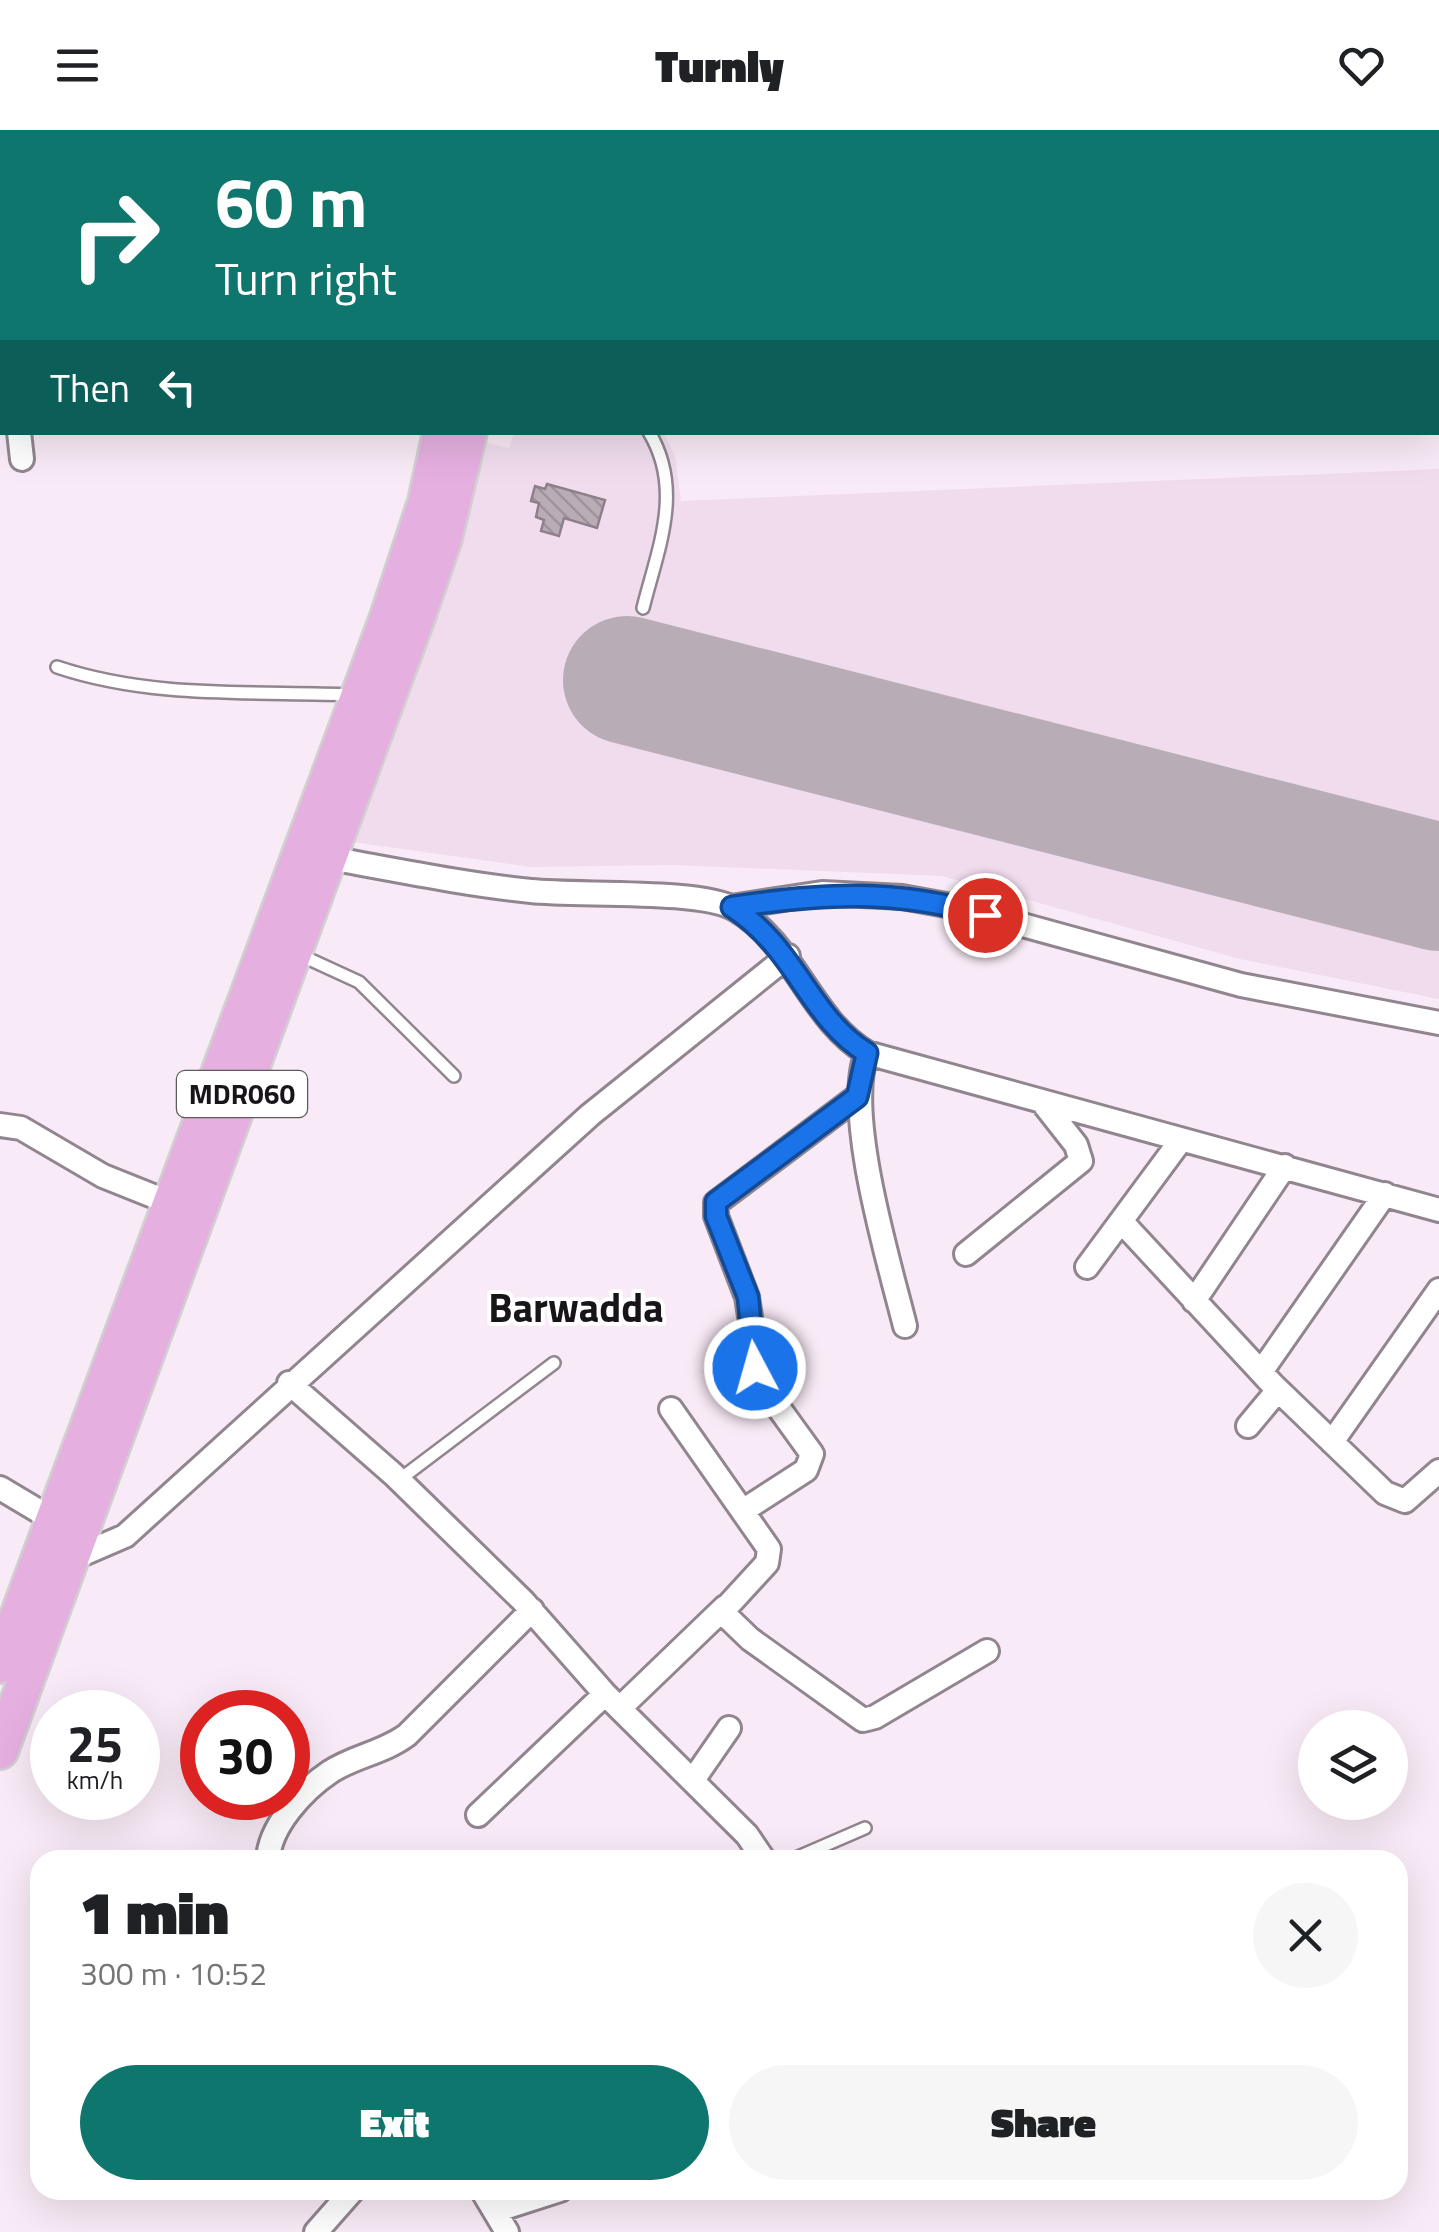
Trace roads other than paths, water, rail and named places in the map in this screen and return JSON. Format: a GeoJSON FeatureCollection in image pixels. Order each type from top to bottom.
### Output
{"type":"FeatureCollection","features":[{"type":"Feature","properties":{"kind":"main road","name":"MDR060"},"geometry":{"type":"LineString","coordinates":[[0,1751],[329,858],[440,435]]}},
{"type":"Feature","properties":{"kind":"main road","name":"MDR060"},"geometry":{"type":"LineString","coordinates":[[0,1665],[173,1204],[372,700],[444,538],[468,435]]}},
{"type":"Feature","properties":{"kind":"street"},"geometry":{"type":"LineString","coordinates":[[19,435],[22,459]]}},
{"type":"Feature","properties":{"kind":"street"},"geometry":{"type":"LineString","coordinates":[[329,858],[531,891],[682,899],[732,907],[822,893],[902,897],[957,907],[1241,985],[1439,1024]]}},
{"type":"Feature","properties":{"kind":"street"},"geometry":{"type":"LineString","coordinates":[[732,907],[753,920],[788,956],[826,1017],[850,1043],[867,1053],[1439,1210]]}},
{"type":"Feature","properties":{"kind":"street"},"geometry":{"type":"LineString","coordinates":[[67,1561],[125,1536],[590,1115],[788,956]]}},
{"type":"Feature","properties":{"kind":"street"},"geometry":{"type":"LineString","coordinates":[[867,1053],[857,1097],[882,1235],[906,1326]]}},
{"type":"Feature","properties":{"kind":"street"},"geometry":{"type":"LineString","coordinates":[[744,1510],[806,1470],[812,1454],[760,1382],[748,1297],[716,1216],[716,1202],[857,1097]]}},
{"type":"Feature","properties":{"kind":"street"},"geometry":{"type":"LineString","coordinates":[[966,1254],[1081,1161],[1076,1145],[1043,1103]]}},
{"type":"Feature","properties":{"kind":"street"},"geometry":{"type":"LineString","coordinates":[[0,1125],[21,1128],[103,1176],[173,1204]]}},
{"type":"Feature","properties":{"kind":"street"},"geometry":{"type":"LineString","coordinates":[[1086,1268],[1181,1140]]}},
{"type":"Feature","properties":{"kind":"street"},"geometry":{"type":"LineString","coordinates":[[1194,1301],[1285,1166]]}},
{"type":"Feature","properties":{"kind":"street"},"geometry":{"type":"LineString","coordinates":[[1261,1372],[1385,1194]]}},
{"type":"Feature","properties":{"kind":"street"},"geometry":{"type":"LineString","coordinates":[[1121,1221],[1278,1390],[1396,1500],[1404,1501],[1439,1471]]}},
{"type":"Feature","properties":{"kind":"street"},"geometry":{"type":"LineString","coordinates":[[1332,1442],[1439,1290]]}},
{"type":"Feature","properties":{"kind":"street"},"geometry":{"type":"LineString","coordinates":[[290,1383],[399,1480],[532,1610],[612,1701],[747,1835],[757,1850]]}},
{"type":"Feature","properties":{"kind":"street"},"geometry":{"type":"LineString","coordinates":[[1248,1426],[1278,1390]]}},
{"type":"Feature","properties":{"kind":"street"},"geometry":{"type":"LineString","coordinates":[[478,1815],[725,1606],[770,1556],[744,1510],[672,1409]]}},
{"type":"Feature","properties":{"kind":"street"},"geometry":{"type":"LineString","coordinates":[[0,1488],[52,1520]]}},
{"type":"Feature","properties":{"kind":"street"},"geometry":{"type":"LineString","coordinates":[[725,1606],[726,1621],[862,1720],[875,1717],[987,1651]]}},
{"type":"Feature","properties":{"kind":"street"},"geometry":{"type":"LineString","coordinates":[[271,1850],[276,1833],[308,1790],[331,1772],[388,1749],[407,1735],[532,1610]]}},
{"type":"Feature","properties":{"kind":"street"},"geometry":{"type":"LineString","coordinates":[[693,1780],[729,1728]]}},
{"type":"Feature","properties":{"kind":"street"},"geometry":{"type":"LineString","coordinates":[[316,2232],[345,2200]]}},
{"type":"Feature","properties":{"kind":"street"},"geometry":{"type":"LineString","coordinates":[[488,2200],[508,2232]]}},
{"type":"Feature","properties":{"kind":"street"},"geometry":{"type":"LineString","coordinates":[[495,2211],[529,2200]]}},
{"type":"Feature","properties":{"kind":"lane"},"geometry":{"type":"LineString","coordinates":[[643,608],[669,500],[666,470],[650,435]]}},
{"type":"Feature","properties":{"kind":"lane"},"geometry":{"type":"LineString","coordinates":[[57,667],[101,682],[158,690],[372,700]]}},
{"type":"Feature","properties":{"kind":"lane"},"geometry":{"type":"LineString","coordinates":[[294,952],[359,982],[454,1076]]}},
{"type":"Feature","properties":{"kind":"lane"},"geometry":{"type":"LineString","coordinates":[[399,1480],[554,1362]]}},
{"type":"Feature","properties":{"kind":"lane"},"geometry":{"type":"LineString","coordinates":[[815,1850],[865,1828]]}},
{"type":"Feature","properties":{"kind":"district","name":"Barwadda"},"geometry":{"type":"Point","coordinates":[576,1308]}}]}
